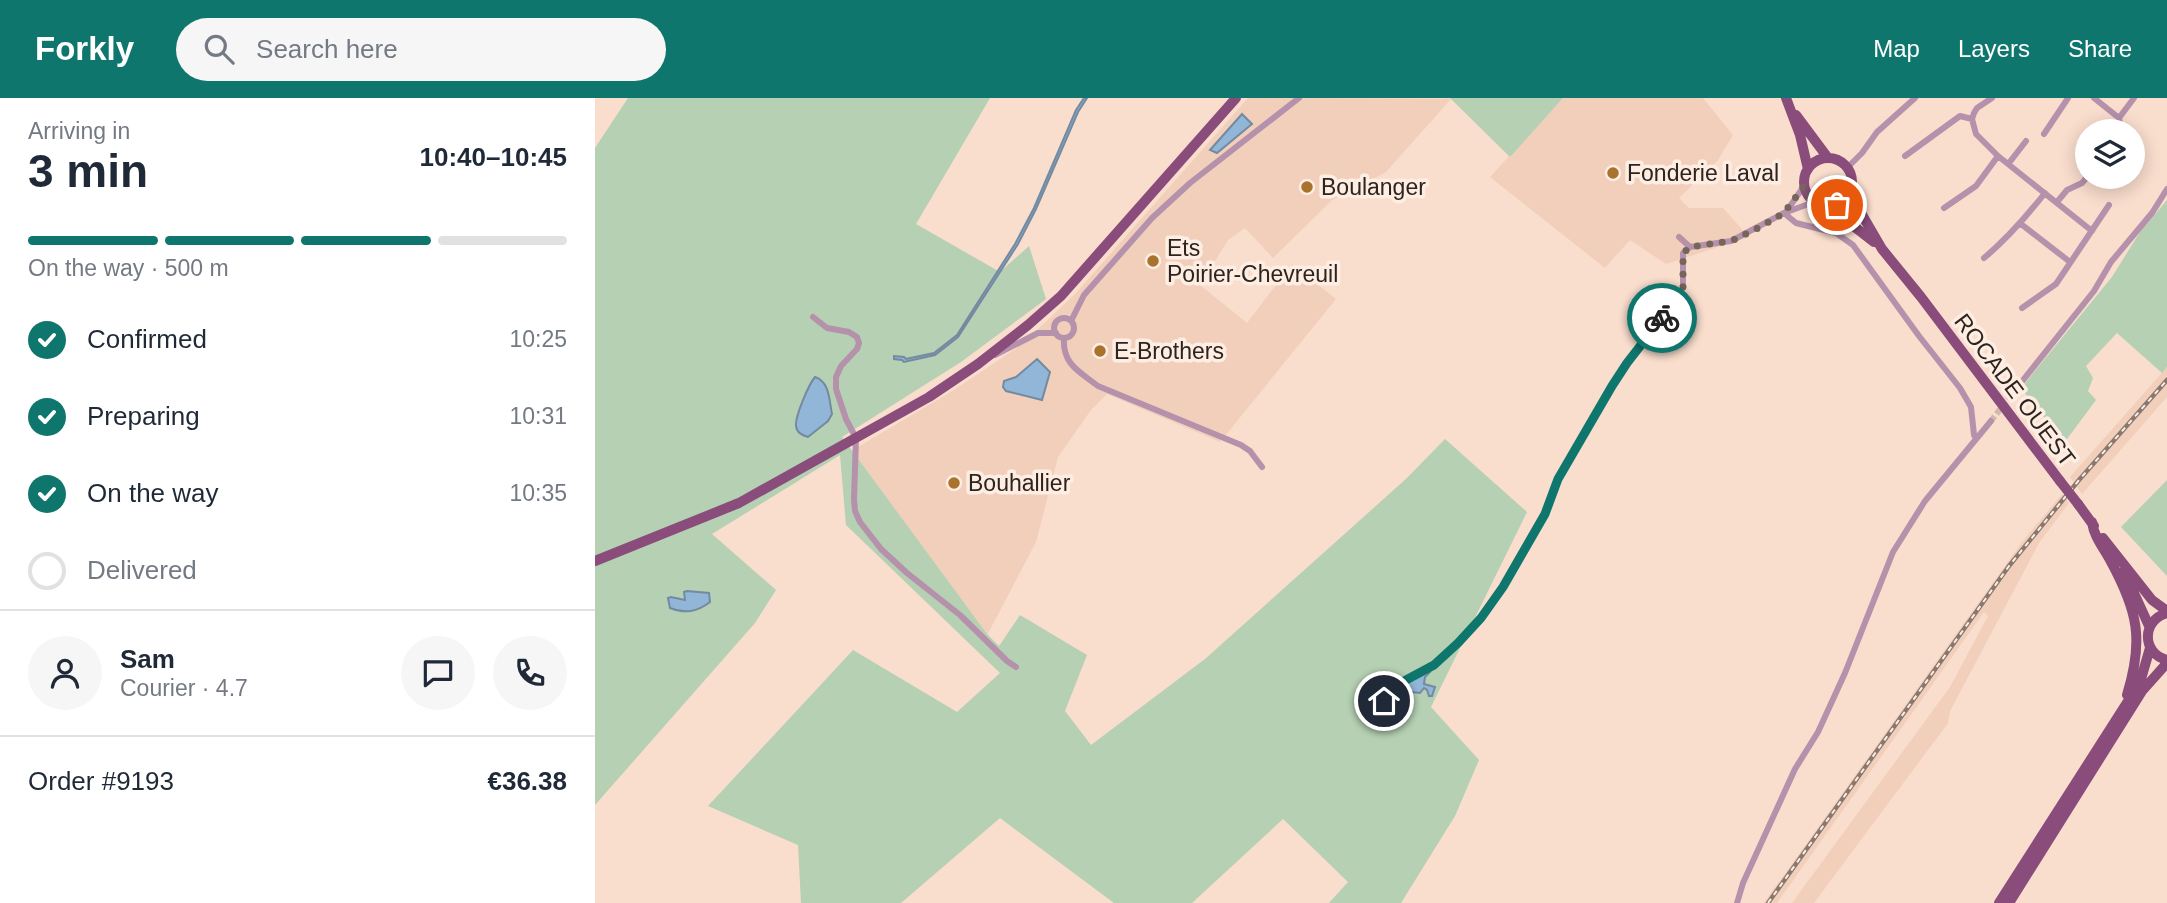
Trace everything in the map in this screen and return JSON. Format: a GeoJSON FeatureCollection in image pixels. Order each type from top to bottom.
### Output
{"type":"FeatureCollection","features":[{"type":"Feature","properties":{"kind":"main road"},"geometry":{"type":"LineString","coordinates":[[595,561],[739,503],[929,397],[978,364],[1061,296],[1236,98]]}},
{"type":"Feature","properties":{"kind":"main road"},"geometry":{"type":"LineString","coordinates":[[1786,98],[1804,147],[1808,169],[1804,186],[1809,198],[1829,206],[1837,205],[1850,194],[1853,180],[1842,162],[1828,158],[1814,163],[1808,169]]}},
{"type":"Feature","properties":{"kind":"main road"},"geometry":{"type":"LineString","coordinates":[[1791,109],[1828,158]]}},
{"type":"Feature","properties":{"kind":"main road","name":"ROCADE OUEST"},"geometry":{"type":"LineString","coordinates":[[1850,194],[1882,249],[2116,555],[2152,600],[2167,612]]}},
{"type":"Feature","properties":{"kind":"main road","name":"ROCADE OUEST"},"geometry":{"type":"LineString","coordinates":[[1829,206],[1882,249]]}},
{"type":"Feature","properties":{"kind":"main road"},"geometry":{"type":"LineString","coordinates":[[2092,522],[2093,533],[2111,561],[2133,612],[2138,639],[2135,668],[2125,699],[2110,726]]}},
{"type":"Feature","properties":{"kind":"main road","name":"ROCADE OUEST"},"geometry":{"type":"LineString","coordinates":[[2116,555],[2149,626]]}},
{"type":"Feature","properties":{"kind":"main road"},"geometry":{"type":"LineString","coordinates":[[1999,903],[2141,679],[2150,648],[2147,633],[2149,626],[2157,616],[2167,612]]}},
{"type":"Feature","properties":{"kind":"main road"},"geometry":{"type":"LineString","coordinates":[[2009,903],[2142,691],[2167,661],[2150,648]]}},
{"type":"Feature","properties":{"kind":"street"},"geometry":{"type":"LineString","coordinates":[[1071,321],[1084,295],[1152,218],[1190,183],[1299,98]]}},
{"type":"Feature","properties":{"kind":"street"},"geometry":{"type":"LineString","coordinates":[[1847,167],[1862,153],[1877,132],[1915,98]]}},
{"type":"Feature","properties":{"kind":"street"},"geometry":{"type":"LineString","coordinates":[[1992,98],[1977,108],[1972,119],[1976,134],[1998,156],[2092,231]]}},
{"type":"Feature","properties":{"kind":"street"},"geometry":{"type":"LineString","coordinates":[[2044,134],[2068,98]]}},
{"type":"Feature","properties":{"kind":"street"},"geometry":{"type":"LineString","coordinates":[[2094,98],[2114,111],[2119,118],[2134,98]]}},
{"type":"Feature","properties":{"kind":"street"},"geometry":{"type":"LineString","coordinates":[[1905,156],[1960,116],[1972,119]]}},
{"type":"Feature","properties":{"kind":"street"},"geometry":{"type":"LineString","coordinates":[[2009,163],[2026,141]]}},
{"type":"Feature","properties":{"kind":"street"},"geometry":{"type":"LineString","coordinates":[[1944,208],[1976,186],[1998,156]]}},
{"type":"Feature","properties":{"kind":"street"},"geometry":{"type":"LineString","coordinates":[[1784,213],[1804,186]]}},
{"type":"Feature","properties":{"kind":"street"},"geometry":{"type":"LineString","coordinates":[[2057,202],[2067,190],[2075,186]]}},
{"type":"Feature","properties":{"kind":"street"},"geometry":{"type":"LineString","coordinates":[[2016,389],[2094,291],[2111,262],[2152,213],[2167,189]]}},
{"type":"Feature","properties":{"kind":"street"},"geometry":{"type":"LineString","coordinates":[[1984,258],[2021,224],[2045,193]]}},
{"type":"Feature","properties":{"kind":"street"},"geometry":{"type":"LineString","coordinates":[[1384,701],[1406,680],[1434,665],[1458,643],[1481,618],[1503,587],[1545,514],[1558,479],[1612,386],[1683,288],[1683,253],[1690,247],[1731,241],[1784,213],[1814,202]]}},
{"type":"Feature","properties":{"kind":"street"},"geometry":{"type":"LineString","coordinates":[[2022,308],[2056,284],[2109,205]]}},
{"type":"Feature","properties":{"kind":"street"},"geometry":{"type":"LineString","coordinates":[[1784,213],[1795,223],[1836,233],[1853,245],[1960,388],[1971,407],[1973,435],[1976,439]]}},
{"type":"Feature","properties":{"kind":"street"},"geometry":{"type":"LineString","coordinates":[[2021,224],[2070,262]]}},
{"type":"Feature","properties":{"kind":"street"},"geometry":{"type":"LineString","coordinates":[[1679,237],[1690,247]]}},
{"type":"Feature","properties":{"kind":"street"},"geometry":{"type":"LineString","coordinates":[[813,317],[827,328],[849,331],[857,337],[859,343],[857,349],[841,366],[836,377],[836,389],[856,438],[854,499],[860,522],[881,549],[960,615],[1016,667]]}},
{"type":"Feature","properties":{"kind":"street"},"geometry":{"type":"LineString","coordinates":[[1056,333],[1055,324],[1059,319],[1066,318],[1071,321],[1073,334],[1063,338]]}},
{"type":"Feature","properties":{"kind":"street"},"geometry":{"type":"LineString","coordinates":[[978,364],[1028,336],[1056,333],[1063,338]]}},
{"type":"Feature","properties":{"kind":"street"},"geometry":{"type":"LineString","coordinates":[[1063,338],[1063,351],[1070,363],[1098,386],[1241,445],[1250,451],[1262,467]]}},
{"type":"Feature","properties":{"kind":"street"},"geometry":{"type":"LineString","coordinates":[[1737,903],[1743,883],[1795,769],[1818,733],[1845,673],[1893,552],[1925,500],[1991,421]]}},
{"type":"Feature","properties":{"kind":"shaded area"},"geometry":{"type":"Polygon","coordinates":[[[1248,98],[1451,99],[1386,172],[1332,200],[1273,258],[1245,228],[1228,240],[1200,285],[1247,323],[1292,264],[1336,299],[1220,442],[1107,394],[1091,410],[1058,457],[1036,542],[983,643],[848,453],[954,390],[1021,345],[1075,294],[1248,98]]]}},
{"type":"Feature","properties":{"kind":"shaded area"},"geometry":{"type":"Polygon","coordinates":[[[1563,98],[1703,98],[1733,135],[1718,160],[1679,198],[1689,208],[1723,208],[1749,237],[1666,264],[1630,240],[1605,268],[1490,177],[1563,98]]]}},
{"type":"Feature","properties":{"kind":"shaded area"},"geometry":{"type":"Polygon","coordinates":[[[2167,367],[2167,397],[2082,494],[2070,477],[2167,367]]]}},
{"type":"Feature","properties":{"kind":"shaded area"},"geometry":{"type":"Polygon","coordinates":[[[2062,494],[2069,503],[2039,543],[1950,711],[1948,723],[1814,903],[1792,903],[1950,687],[1988,616],[1984,612],[1777,903],[1764,903],[2022,542],[2062,494]]]}},
{"type":"Feature","properties":{"kind":"green space"},"geometry":{"type":"Polygon","coordinates":[[[628,98],[990,98],[916,224],[1000,272],[1029,246],[1046,299],[961,362],[842,437],[987,634],[999,646],[1020,615],[1087,655],[1065,711],[1091,745],[1205,659],[1407,478],[1445,439],[1527,512],[1431,707],[1479,760],[1455,816],[1401,903],[1329,903],[1348,882],[1283,819],[1192,903],[1114,903],[1000,818],[901,903],[801,903],[798,845],[708,806],[853,650],[957,712],[1000,673],[846,525],[840,455],[712,534],[776,590],[755,623],[595,805],[595,148],[628,98]]]}},
{"type":"Feature","properties":{"kind":"green space"},"geometry":{"type":"Polygon","coordinates":[[[1450,98],[1563,98],[1510,157],[1450,98]]]}},
{"type":"Feature","properties":{"kind":"green space"},"geometry":{"type":"Polygon","coordinates":[[[2167,200],[2167,367],[2162,373],[2117,333],[2086,366],[2093,378],[2088,391],[2096,400],[2064,443],[2021,388],[2112,277],[2140,232],[2167,200]]]}},
{"type":"Feature","properties":{"kind":"green space"},"geometry":{"type":"Polygon","coordinates":[[[2167,480],[2167,576],[2121,527],[2167,480]]]}},
{"type":"Feature","properties":{"kind":"water"},"geometry":{"type":"Polygon","coordinates":[[[1084,98],[1087,98],[1078,112],[1018,244],[958,337],[935,355],[904,362],[894,359],[894,356],[906,359],[934,353],[957,335],[1015,244],[1034,208],[1076,110],[1084,98]]]}},
{"type":"Feature","properties":{"kind":"water"},"geometry":{"type":"Polygon","coordinates":[[[1242,114],[1252,124],[1217,153],[1210,150],[1242,114]]]}},
{"type":"Feature","properties":{"kind":"water"},"geometry":{"type":"Polygon","coordinates":[[[1037,359],[1050,372],[1042,400],[1006,391],[1003,387],[1004,381],[1016,377],[1037,359]]]}},
{"type":"Feature","properties":{"kind":"water"},"geometry":{"type":"Polygon","coordinates":[[[815,377],[826,387],[832,414],[828,421],[808,437],[799,432],[796,421],[815,377]]]}},
{"type":"Feature","properties":{"kind":"water"},"geometry":{"type":"Polygon","coordinates":[[[684,592],[709,593],[710,602],[691,611],[670,608],[668,598],[685,600],[684,592]]]}},
{"type":"Feature","properties":{"kind":"water"},"geometry":{"type":"Polygon","coordinates":[[[1427,670],[1430,672],[1425,677],[1424,684],[1435,687],[1432,696],[1429,696],[1424,688],[1420,693],[1402,687],[1411,679],[1427,670]]]}},
{"type":"Feature","properties":{"kind":"tunnel"},"geometry":{"type":"LineString","coordinates":[[1991,421],[2016,389]]}},
{"type":"Feature","properties":{"kind":"railway"},"geometry":{"type":"LineString","coordinates":[[1768,903],[2009,566],[2079,480],[2167,380]]}},
{"type":"Feature","properties":{"kind":"way so far"},"geometry":{"type":"LineString","coordinates":[[1662,318],[1683,288],[1683,253],[1690,247],[1731,241],[1760,227],[1784,213],[1804,186],[1809,198],[1814,202],[1821,206],[1837,205]]}},
{"type":"Feature","properties":{"kind":"place","name":"Fonderie Laval"},"geometry":{"type":"Point","coordinates":[1613,173]}},
{"type":"Feature","properties":{"kind":"place","name":"Boulanger"},"geometry":{"type":"Point","coordinates":[1307,187]}},
{"type":"Feature","properties":{"kind":"place","name":"Ets Poirier-Chevreuil"},"geometry":{"type":"Point","coordinates":[1153,261]}},
{"type":"Feature","properties":{"kind":"place","name":"E-Brothers"},"geometry":{"type":"Point","coordinates":[1100,351]}},
{"type":"Feature","properties":{"kind":"place","name":"Bouhallier"},"geometry":{"type":"Point","coordinates":[954,483]}},
{"type":"Feature","properties":{"kind":"route"},"geometry":{"type":"LineString","coordinates":[[1384,701],[1406,680],[1434,665],[1481,618],[1503,587],[1545,514],[1558,479],[1612,386],[1662,318]]}}]}
